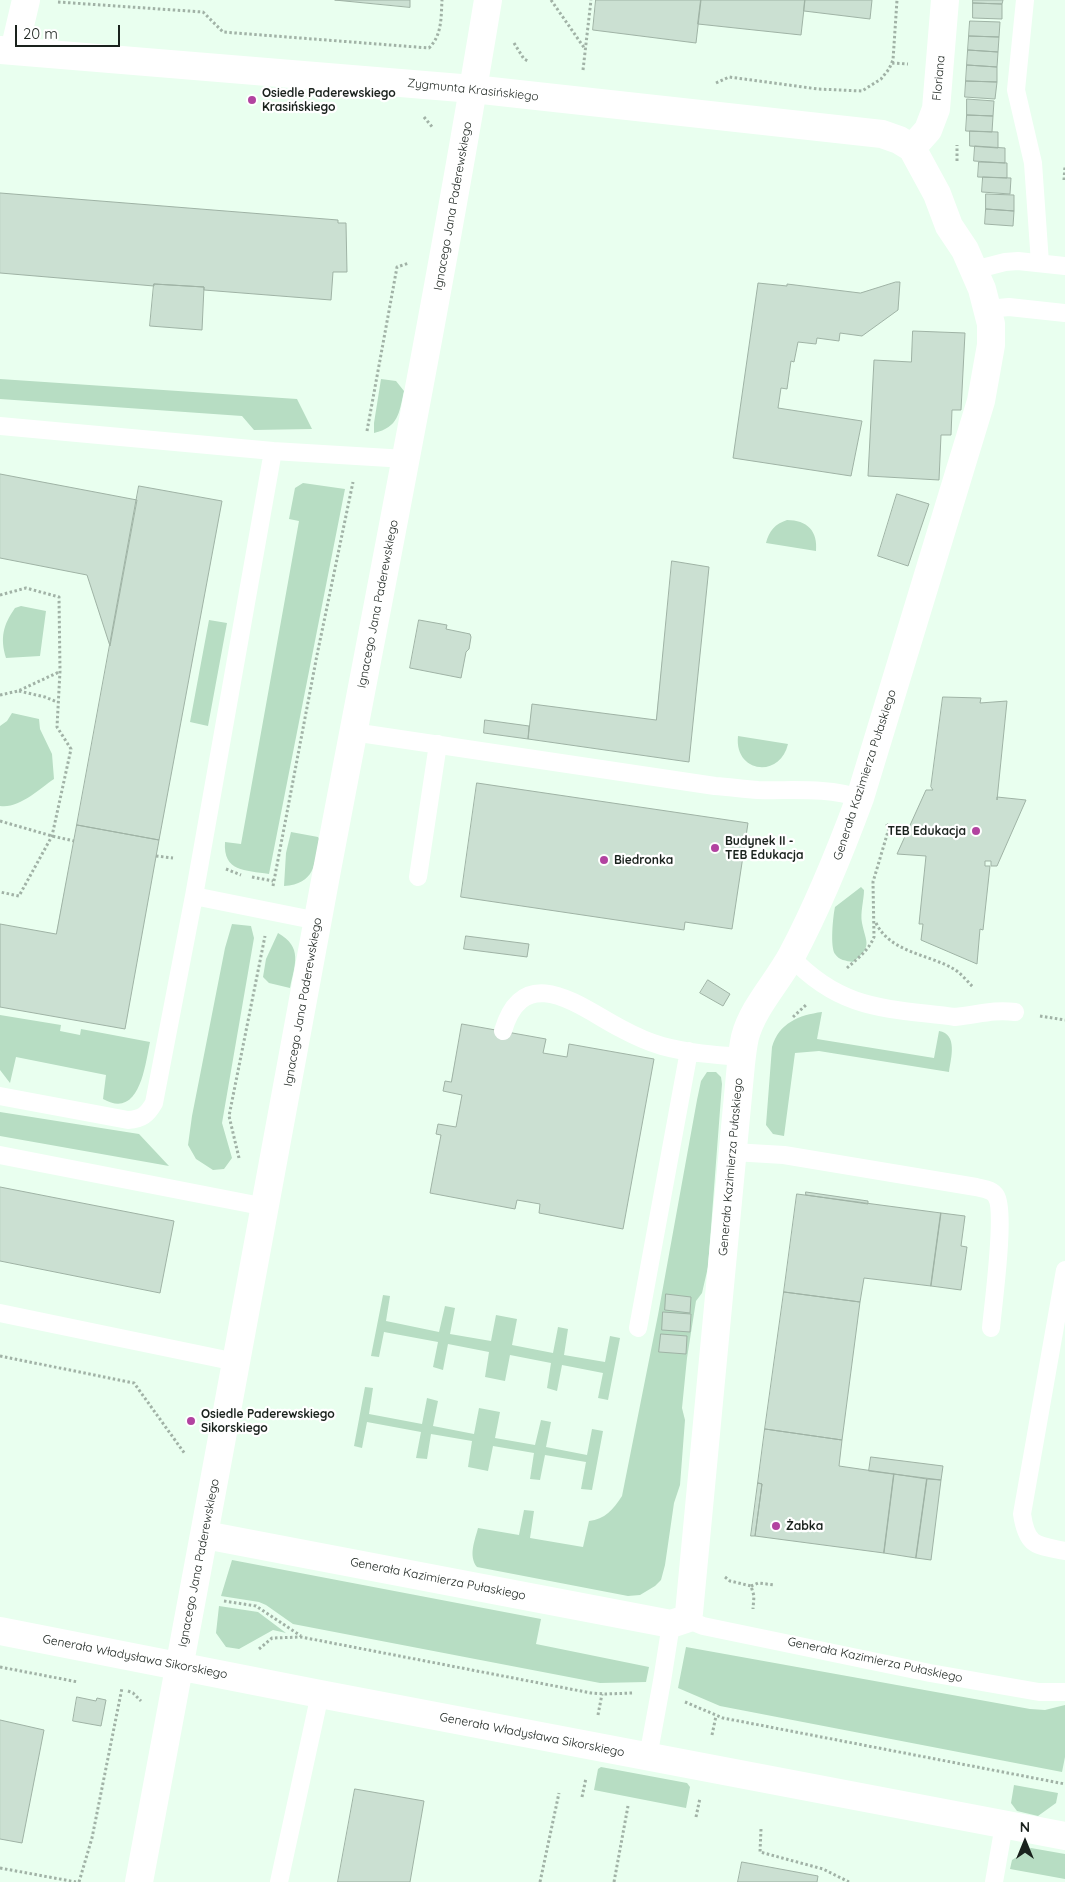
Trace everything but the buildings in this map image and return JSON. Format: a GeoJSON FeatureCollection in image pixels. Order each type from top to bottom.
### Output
{"type":"FeatureCollection","features":[{"type":"Feature","properties":{"kind":"street"},"geometry":{"type":"LineString","coordinates":[[7,50],[26,0]]}},
{"type":"Feature","properties":{"kind":"street","name":"Ignacego Jana Paderewskiego"},"geometry":{"type":"LineString","coordinates":[[139,1882],[194,1595],[353,732],[438,291],[488,0]]}},
{"type":"Feature","properties":{"kind":"street","name":"Floriana"},"geometry":{"type":"LineString","coordinates":[[912,148],[928,130],[936,109],[945,0]]}},
{"type":"Feature","properties":{"kind":"street","name":"Zygmunta Krasińskiego"},"geometry":{"type":"LineString","coordinates":[[7,50],[473,89],[882,134],[899,140],[912,148]]}},
{"type":"Feature","properties":{"kind":"street","name":"Generała Kazimierza Pułaskiego"},"geometry":{"type":"LineString","coordinates":[[205,1535],[679,1621],[689,1613],[710,1378],[745,1037],[751,1022],[791,957],[832,871],[860,798],[981,401],[991,345],[991,324],[982,289],[965,250],[949,226],[937,194],[912,148]]}},
{"type":"Feature","properties":{"kind":"street","name":"Generała Władysława Sikorskiego"},"geometry":{"type":"LineString","coordinates":[[0,1631],[1065,1836]]}},
{"type":"Feature","properties":{"kind":"lane"},"geometry":{"type":"LineString","coordinates":[[1025,0],[1016,90],[1033,163],[1040,263]]}},
{"type":"Feature","properties":{"kind":"lane"},"geometry":{"type":"LineString","coordinates":[[974,270],[1005,262],[1065,266]]}},
{"type":"Feature","properties":{"kind":"lane"},"geometry":{"type":"LineString","coordinates":[[988,309],[1009,307],[1065,313]]}},
{"type":"Feature","properties":{"kind":"lane"},"geometry":{"type":"LineString","coordinates":[[0,426],[273,451],[406,459]]}},
{"type":"Feature","properties":{"kind":"lane"},"geometry":{"type":"LineString","coordinates":[[0,1096],[128,1120],[144,1117],[154,1103],[194,896],[273,451]]}},
{"type":"Feature","properties":{"kind":"lane"},"geometry":{"type":"LineString","coordinates":[[353,732],[715,786],[756,790],[824,791],[848,794],[860,798]]}},
{"type":"Feature","properties":{"kind":"lane"},"geometry":{"type":"LineString","coordinates":[[418,877],[438,744]]}},
{"type":"Feature","properties":{"kind":"lane"},"geometry":{"type":"LineString","coordinates":[[194,896],[318,921]]}},
{"type":"Feature","properties":{"kind":"lane"},"geometry":{"type":"LineString","coordinates":[[791,957],[807,974],[826,987],[854,1001],[874,1007],[955,1016],[968,1016],[995,1010],[1015,1012]]}},
{"type":"Feature","properties":{"kind":"lane"},"geometry":{"type":"LineString","coordinates":[[503,1031],[513,1008],[522,998],[535,994],[552,994],[568,998],[621,1028],[661,1046],[689,1052],[742,1057]]}},
{"type":"Feature","properties":{"kind":"lane"},"geometry":{"type":"LineString","coordinates":[[638,1328],[689,1052]]}},
{"type":"Feature","properties":{"kind":"lane"},"geometry":{"type":"LineString","coordinates":[[733,1152],[784,1155],[992,1191],[998,1198],[1001,1217],[990,1328]]}},
{"type":"Feature","properties":{"kind":"lane"},"geometry":{"type":"LineString","coordinates":[[0,1155],[266,1207]]}},
{"type":"Feature","properties":{"kind":"lane"},"geometry":{"type":"LineString","coordinates":[[1065,1270],[1022,1514],[1024,1530],[1030,1540],[1040,1546],[1065,1551]]}},
{"type":"Feature","properties":{"kind":"lane"},"geometry":{"type":"LineString","coordinates":[[0,1313],[236,1362]]}},
{"type":"Feature","properties":{"kind":"lane","name":"Generała Kazimierza Pułaskiego"},"geometry":{"type":"LineString","coordinates":[[648,1757],[662,1682],[679,1621],[930,1673],[1040,1692],[1065,1692]]}},
{"type":"Feature","properties":{"kind":"lane"},"geometry":{"type":"LineString","coordinates":[[279,1882],[320,1694]]}},
{"type":"Feature","properties":{"kind":"lane"},"geometry":{"type":"LineString","coordinates":[[994,1882],[1004,1825]]}},
{"type":"Feature","properties":{"kind":"path"},"geometry":{"type":"LineString","coordinates":[[56,2],[64,1],[203,12],[223,32],[429,48],[436,41],[439,33],[442,0]]}},
{"type":"Feature","properties":{"kind":"path"},"geometry":{"type":"LineString","coordinates":[[551,0],[585,50]]}},
{"type":"Feature","properties":{"kind":"path"},"geometry":{"type":"LineString","coordinates":[[582,73],[591,0]]}},
{"type":"Feature","properties":{"kind":"path"},"geometry":{"type":"LineString","coordinates":[[714,84],[729,77],[818,89],[862,91],[881,79],[889,70],[893,60],[897,0]]}},
{"type":"Feature","properties":{"kind":"path"},"geometry":{"type":"LineString","coordinates":[[513,39],[514,44],[524,59],[530,62]]}},
{"type":"Feature","properties":{"kind":"path"},"geometry":{"type":"LineString","coordinates":[[0,595],[26,588],[59,597],[60,672],[57,727],[71,749],[52,836],[19,896],[0,892]]}},
{"type":"Feature","properties":{"kind":"path"},"geometry":{"type":"LineString","coordinates":[[0,695],[18,691],[60,672]]}},
{"type":"Feature","properties":{"kind":"path"},"geometry":{"type":"LineString","coordinates":[[18,691],[45,696],[58,702]]}},
{"type":"Feature","properties":{"kind":"path"},"geometry":{"type":"LineString","coordinates":[[0,821],[52,836],[74,840]]}},
{"type":"Feature","properties":{"kind":"path"},"geometry":{"type":"LineString","coordinates":[[875,920],[880,931],[893,944],[954,969],[976,990]]}},
{"type":"Feature","properties":{"kind":"path"},"geometry":{"type":"LineString","coordinates":[[0,1356],[134,1383],[190,1461]]}},
{"type":"Feature","properties":{"kind":"path"},"geometry":{"type":"LineString","coordinates":[[751,1586],[758,1583],[774,1585]]}},
{"type":"Feature","properties":{"kind":"path"},"geometry":{"type":"LineString","coordinates":[[194,1595],[256,1606],[302,1637],[272,1638],[259,1647],[258,1653]]}},
{"type":"Feature","properties":{"kind":"path"},"geometry":{"type":"LineString","coordinates":[[0,1667],[83,1683]]}},
{"type":"Feature","properties":{"kind":"path"},"geometry":{"type":"LineString","coordinates":[[0,1868],[77,1882],[92,1838],[121,1690],[133,1692],[144,1708]]}},
{"type":"Feature","properties":{"kind":"path"},"geometry":{"type":"LineString","coordinates":[[540,1882],[559,1793]]}},
{"type":"Feature","properties":{"kind":"path"},"geometry":{"type":"LineString","coordinates":[[614,1882],[628,1806]]}},
{"type":"Feature","properties":{"kind":"path"},"geometry":{"type":"LineString","coordinates":[[762,1829],[760,1852],[823,1869],[849,1882]]}},
{"type":"Feature","properties":{"kind":"green space"},"geometry":{"type":"Polygon","coordinates":[[[0,379],[297,399],[312,429],[254,430],[242,416],[0,399],[0,379]]]}},
{"type":"Feature","properties":{"kind":"green space"},"geometry":{"type":"Polygon","coordinates":[[[381,379],[396,381],[404,391],[399,412],[393,423],[389,427],[374,433],[374,423],[381,379]]]}},
{"type":"Feature","properties":{"kind":"green space"},"geometry":{"type":"Polygon","coordinates":[[[303,483],[345,489],[269,874],[237,868],[228,859],[225,852],[225,842],[241,844],[299,521],[289,519],[295,488],[303,483]]]}},
{"type":"Feature","properties":{"kind":"green space"},"geometry":{"type":"Polygon","coordinates":[[[787,520],[800,522],[810,528],[815,538],[816,551],[766,543],[773,528],[787,520]]]}},
{"type":"Feature","properties":{"kind":"green space"},"geometry":{"type":"Polygon","coordinates":[[[21,606],[46,611],[40,656],[6,658],[3,644],[5,626],[15,608],[21,606]]]}},
{"type":"Feature","properties":{"kind":"green space"},"geometry":{"type":"Polygon","coordinates":[[[209,620],[227,623],[208,726],[190,722],[209,620]]]}},
{"type":"Feature","properties":{"kind":"green space"},"geometry":{"type":"Polygon","coordinates":[[[12,713],[39,719],[40,729],[52,754],[54,779],[21,801],[7,806],[0,806],[0,726],[7,721],[12,713]]]}},
{"type":"Feature","properties":{"kind":"green space"},"geometry":{"type":"Polygon","coordinates":[[[738,736],[788,744],[783,755],[776,763],[768,767],[758,767],[750,764],[743,758],[739,748],[738,736]]]}},
{"type":"Feature","properties":{"kind":"green space"},"geometry":{"type":"Polygon","coordinates":[[[291,832],[318,837],[319,839],[312,871],[308,877],[294,884],[284,886],[286,853],[291,832]]]}},
{"type":"Feature","properties":{"kind":"green space"},"geometry":{"type":"Polygon","coordinates":[[[861,887],[864,890],[862,919],[866,948],[853,962],[845,961],[837,956],[833,950],[832,938],[835,907],[861,887]]]}},
{"type":"Feature","properties":{"kind":"green space"},"geometry":{"type":"Polygon","coordinates":[[[232,924],[251,926],[254,938],[222,1123],[232,1158],[224,1169],[213,1170],[196,1159],[188,1145],[225,948],[232,924]]]}},
{"type":"Feature","properties":{"kind":"green space"},"geometry":{"type":"Polygon","coordinates":[[[278,933],[286,938],[294,950],[295,964],[290,988],[269,983],[263,977],[266,959],[278,933]]]}},
{"type":"Feature","properties":{"kind":"green space"},"geometry":{"type":"Polygon","coordinates":[[[822,1012],[817,1039],[934,1058],[939,1031],[945,1033],[949,1037],[952,1047],[949,1072],[819,1051],[795,1053],[784,1136],[773,1134],[766,1125],[772,1047],[775,1039],[785,1026],[791,1022],[805,1015],[822,1012]]]}},
{"type":"Feature","properties":{"kind":"green space"},"geometry":{"type":"Polygon","coordinates":[[[0,1015],[61,1025],[60,1031],[80,1035],[81,1029],[150,1042],[143,1076],[133,1096],[125,1102],[115,1104],[103,1099],[106,1075],[16,1057],[10,1083],[0,1070],[0,1015]]]}},
{"type":"Feature","properties":{"kind":"green space"},"geometry":{"type":"Polygon","coordinates":[[[707,1072],[716,1072],[721,1077],[722,1084],[708,1267],[702,1293],[696,1301],[687,1358],[682,1408],[685,1420],[680,1485],[674,1503],[661,1580],[640,1595],[628,1596],[477,1567],[474,1563],[473,1553],[478,1528],[519,1535],[524,1510],[534,1511],[530,1538],[583,1547],[589,1521],[600,1518],[608,1513],[622,1496],[658,1315],[697,1100],[701,1081],[707,1072]]]}},
{"type":"Feature","properties":{"kind":"green space"},"geometry":{"type":"Polygon","coordinates":[[[0,1112],[139,1134],[169,1166],[0,1136],[0,1112]]]}},
{"type":"Feature","properties":{"kind":"green space"},"geometry":{"type":"Polygon","coordinates":[[[383,1295],[390,1296],[386,1321],[439,1332],[445,1306],[455,1308],[450,1334],[491,1341],[496,1315],[517,1319],[512,1345],[553,1353],[558,1327],[568,1329],[564,1355],[605,1362],[610,1336],[620,1338],[608,1400],[598,1398],[603,1373],[562,1365],[557,1391],[547,1388],[551,1363],[510,1355],[505,1381],[485,1377],[489,1352],[448,1344],[443,1370],[433,1367],[438,1342],[384,1332],[379,1357],[371,1356],[383,1295]]]}},
{"type":"Feature","properties":{"kind":"green space"},"geometry":{"type":"Polygon","coordinates":[[[365,1387],[373,1388],[369,1414],[422,1424],[427,1398],[438,1401],[433,1426],[474,1434],[479,1408],[500,1412],[495,1438],[535,1445],[541,1420],[551,1422],[546,1447],[587,1455],[592,1429],[603,1431],[592,1490],[581,1489],[586,1462],[545,1455],[540,1480],[530,1479],[534,1453],[493,1446],[488,1471],[468,1467],[472,1441],[431,1434],[427,1459],[416,1458],[421,1432],[367,1422],[362,1448],[354,1446],[365,1387]]]}},
{"type":"Feature","properties":{"kind":"green space"},"geometry":{"type":"Polygon","coordinates":[[[232,1560],[541,1619],[536,1644],[649,1667],[646,1682],[600,1683],[293,1624],[259,1602],[221,1596],[232,1560]]]}},
{"type":"Feature","properties":{"kind":"green space"},"geometry":{"type":"Polygon","coordinates":[[[219,1606],[258,1612],[286,1633],[273,1630],[239,1649],[226,1647],[216,1633],[219,1606]]]}},
{"type":"Feature","properties":{"kind":"green space"},"geometry":{"type":"Polygon","coordinates":[[[686,1647],[1030,1709],[1045,1710],[1065,1705],[1065,1757],[1062,1772],[720,1706],[678,1688],[686,1647]]]}},
{"type":"Feature","properties":{"kind":"green space"},"geometry":{"type":"Polygon","coordinates":[[[601,1767],[687,1783],[690,1787],[686,1808],[594,1790],[598,1769],[601,1767]]]}},
{"type":"Feature","properties":{"kind":"green space"},"geometry":{"type":"Polygon","coordinates":[[[1014,1785],[1058,1793],[1056,1803],[1038,1816],[1017,1811],[1011,1803],[1014,1785]]]}},
{"type":"Feature","properties":{"kind":"green space"},"geometry":{"type":"Polygon","coordinates":[[[1031,1848],[1065,1854],[1065,1879],[1010,1869],[1012,1860],[1031,1848]]]}},
{"type":"Feature","properties":{"kind":"place","name":"Osiedle Paderewskiego Krasińskiego"},"geometry":{"type":"Point","coordinates":[252,100]}},
{"type":"Feature","properties":{"kind":"place","name":"TEB Edukacja"},"geometry":{"type":"Point","coordinates":[976,831]}},
{"type":"Feature","properties":{"kind":"place","name":"Budynek II - TEB Edukacja"},"geometry":{"type":"Point","coordinates":[715,848]}},
{"type":"Feature","properties":{"kind":"place","name":"Biedronka"},"geometry":{"type":"Point","coordinates":[604,860]}},
{"type":"Feature","properties":{"kind":"place","name":"Osiedle Paderewskiego Sikorskiego"},"geometry":{"type":"Point","coordinates":[191,1421]}},
{"type":"Feature","properties":{"kind":"place","name":"Żabka"},"geometry":{"type":"Point","coordinates":[776,1526]}}]}
